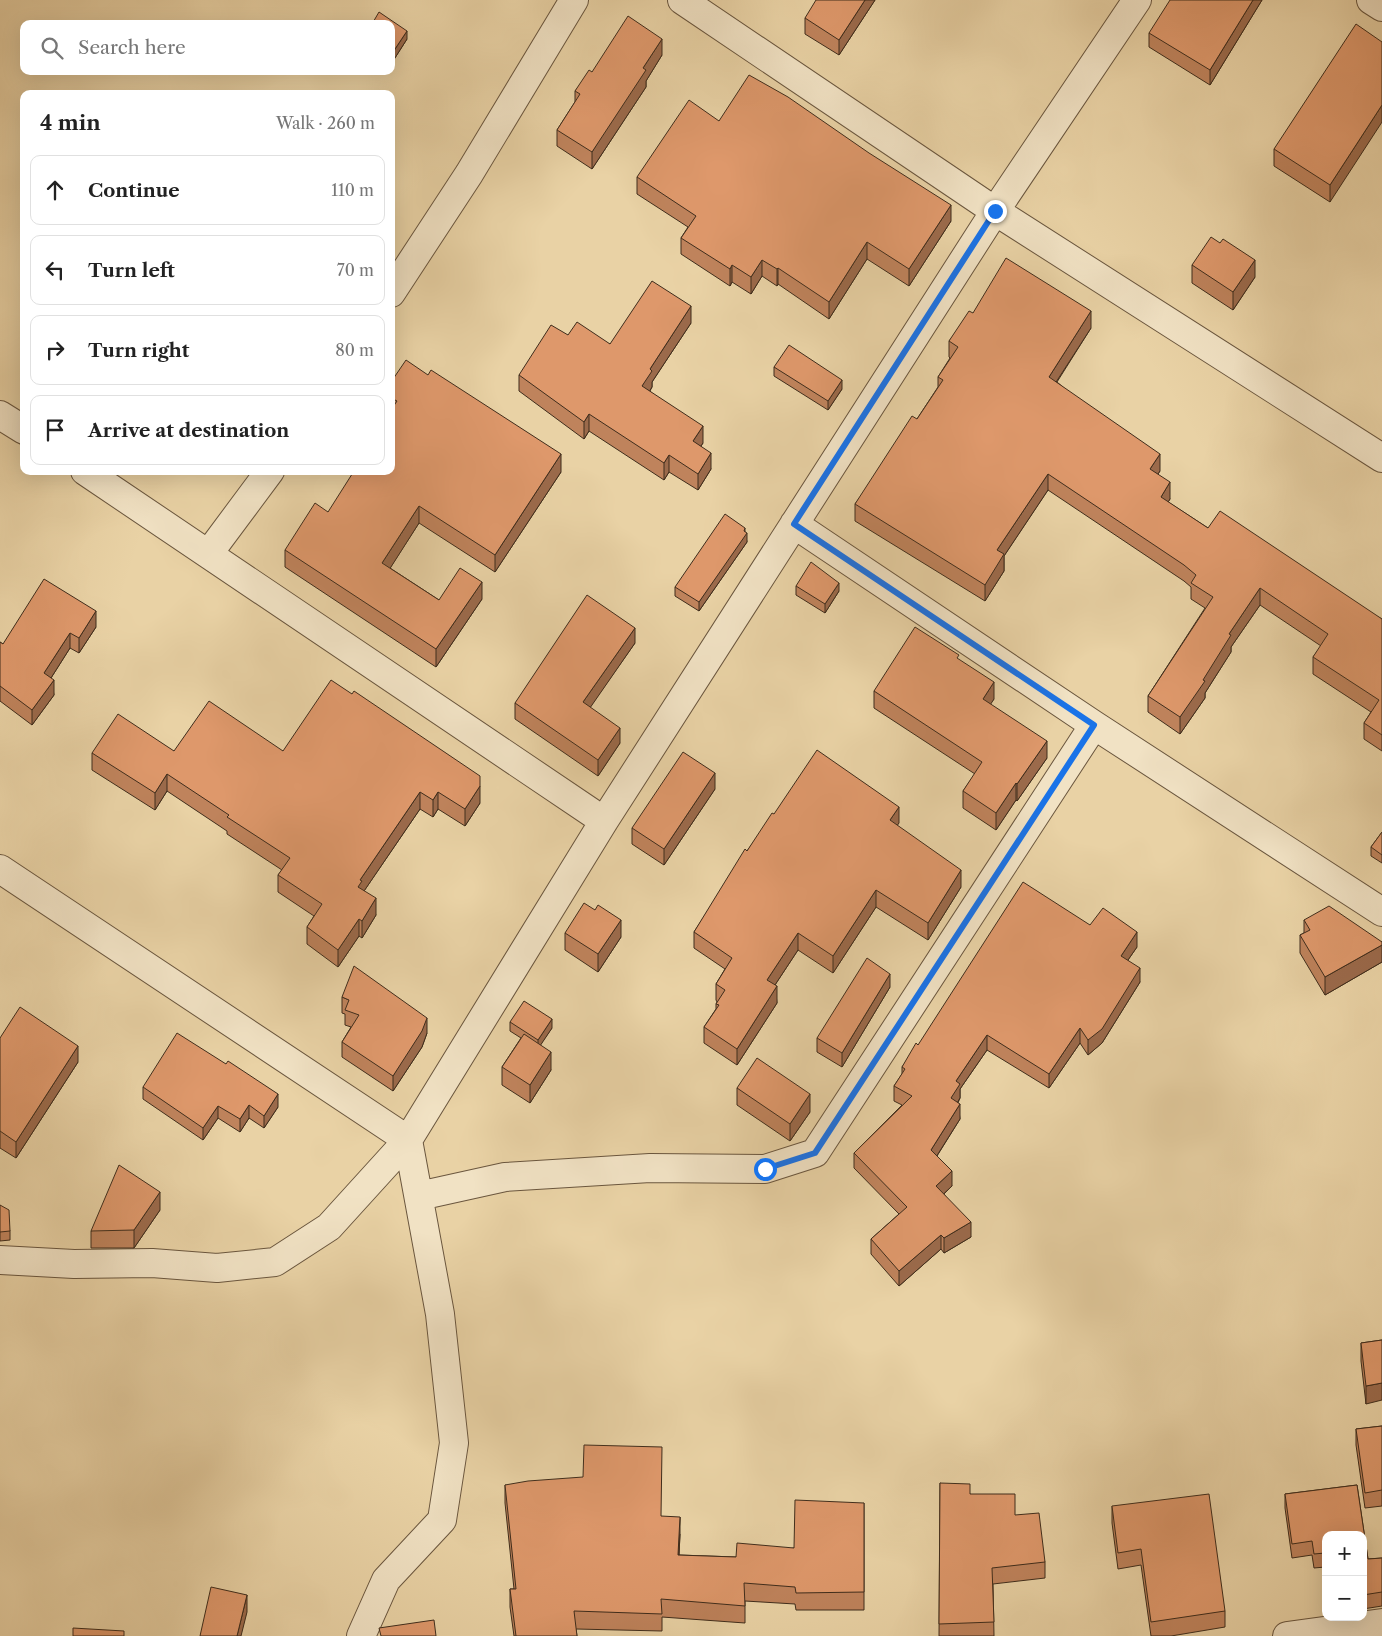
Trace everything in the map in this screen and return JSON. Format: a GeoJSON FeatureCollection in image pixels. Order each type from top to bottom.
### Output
{"type":"FeatureCollection","features":[{"type":"Feature","properties":{"kind":"street"},"geometry":{"type":"LineString","coordinates":[[395,287],[469,174],[574,0]]}},
{"type":"Feature","properties":{"kind":"street"},"geometry":{"type":"LineString","coordinates":[[682,0],[995,211],[1382,458]]}},
{"type":"Feature","properties":{"kind":"street"},"geometry":{"type":"LineString","coordinates":[[0,1260],[74,1264],[152,1263],[218,1268],[275,1262],[329,1227],[408,1140],[604,821],[995,211],[1137,0]]}},
{"type":"Feature","properties":{"kind":"street"},"geometry":{"type":"LineString","coordinates":[[1371,0],[1382,7]]}},
{"type":"Feature","properties":{"kind":"street"},"geometry":{"type":"LineString","coordinates":[[0,415],[20,428]]}},
{"type":"Feature","properties":{"kind":"street"},"geometry":{"type":"LineString","coordinates":[[92,475],[604,821]]}},
{"type":"Feature","properties":{"kind":"street"},"geometry":{"type":"LineString","coordinates":[[209,553],[267,475]]}},
{"type":"Feature","properties":{"kind":"street"},"geometry":{"type":"LineString","coordinates":[[794,524],[1094,725],[1382,912]]}},
{"type":"Feature","properties":{"kind":"street"},"geometry":{"type":"LineString","coordinates":[[419,1196],[505,1177],[650,1168],[765,1169],[815,1153],[1094,725]]}},
{"type":"Feature","properties":{"kind":"street"},"geometry":{"type":"LineString","coordinates":[[0,870],[408,1140],[440,1314],[454,1443],[442,1520],[386,1580],[361,1636]]}},
{"type":"Feature","properties":{"kind":"street"},"geometry":{"type":"LineString","coordinates":[[1287,1636],[1382,1623]]}},
{"type":"Feature","properties":{"kind":"building"},"geometry":{"type":"Polygon","coordinates":[[[816,0],[865,0],[839,40],[805,18],[816,0]]]}},
{"type":"Feature","properties":{"kind":"building"},"geometry":{"type":"Polygon","coordinates":[[[1170,0],[1253,0],[1210,70],[1149,33],[1170,0]]]}},
{"type":"Feature","properties":{"kind":"building"},"geometry":{"type":"Polygon","coordinates":[[[379,12],[391,20],[374,20],[379,12]]]}},
{"type":"Feature","properties":{"kind":"building"},"geometry":{"type":"Polygon","coordinates":[[[628,16],[662,39],[643,68],[646,70],[592,152],[557,130],[580,94],[575,91],[589,70],[592,72],[628,16]]]}},
{"type":"Feature","properties":{"kind":"building"},"geometry":{"type":"Polygon","coordinates":[[[395,23],[407,31],[395,49],[395,23]]]}},
{"type":"Feature","properties":{"kind":"building"},"geometry":{"type":"Polygon","coordinates":[[[1356,24],[1382,42],[1382,105],[1330,185],[1274,149],[1356,24]]]}},
{"type":"Feature","properties":{"kind":"building"},"geometry":{"type":"Polygon","coordinates":[[[749,75],[788,97],[869,153],[951,205],[909,269],[867,242],[829,302],[778,268],[762,260],[751,277],[732,265],[730,269],[681,238],[696,216],[637,177],[689,100],[719,121],[749,75]]]}},
{"type":"Feature","properties":{"kind":"building"},"geometry":{"type":"Polygon","coordinates":[[[1211,237],[1220,243],[1223,239],[1255,260],[1233,292],[1192,265],[1211,237]]]}},
{"type":"Feature","properties":{"kind":"building"},"geometry":{"type":"Polygon","coordinates":[[[1006,258],[1091,311],[1049,377],[1160,454],[1150,469],[1170,482],[1161,497],[1208,528],[1220,511],[1382,619],[1382,735],[1364,723],[1379,700],[1313,657],[1328,634],[1260,588],[1229,634],[1231,635],[1203,680],[1205,681],[1180,717],[1148,696],[1213,597],[1191,583],[1196,575],[1184,565],[1048,474],[997,550],[1004,554],[985,585],[855,504],[912,416],[917,419],[943,380],[938,377],[958,347],[949,341],[969,311],[973,313],[1006,258]]]}},
{"type":"Feature","properties":{"kind":"building"},"geometry":{"type":"Polygon","coordinates":[[[652,281],[691,306],[650,369],[652,371],[642,386],[703,426],[693,441],[711,453],[698,474],[669,455],[664,463],[589,414],[584,422],[519,375],[551,325],[568,335],[577,322],[610,344],[652,281]]]}},
{"type":"Feature","properties":{"kind":"building"},"geometry":{"type":"Polygon","coordinates":[[[789,345],[842,380],[828,401],[774,367],[789,345]]]}},
{"type":"Feature","properties":{"kind":"building"},"geometry":{"type":"Polygon","coordinates":[[[406,360],[428,375],[431,370],[561,454],[495,555],[419,506],[382,563],[439,600],[460,568],[482,582],[436,649],[285,550],[315,503],[328,512],[351,475],[395,475],[395,404],[397,401],[395,400],[395,376],[406,360]]]}},
{"type":"Feature","properties":{"kind":"building"},"geometry":{"type":"Polygon","coordinates":[[[725,514],[745,528],[744,531],[747,533],[699,602],[675,587],[725,514]]]}},
{"type":"Feature","properties":{"kind":"building"},"geometry":{"type":"Polygon","coordinates":[[[811,562],[839,583],[825,604],[796,586],[811,562]]]}},
{"type":"Feature","properties":{"kind":"building"},"geometry":{"type":"Polygon","coordinates":[[[44,579],[96,611],[79,638],[70,633],[44,673],[54,680],[32,710],[0,686],[0,642],[3,644],[44,579]]]}},
{"type":"Feature","properties":{"kind":"building"},"geometry":{"type":"Polygon","coordinates":[[[587,595],[635,628],[583,702],[620,728],[598,760],[515,703],[587,595]]]}},
{"type":"Feature","properties":{"kind":"building"},"geometry":{"type":"Polygon","coordinates":[[[915,627],[959,655],[957,658],[994,682],[983,699],[1047,741],[996,813],[963,791],[982,762],[874,691],[915,627]]]}},
{"type":"Feature","properties":{"kind":"building"},"geometry":{"type":"Polygon","coordinates":[[[331,680],[352,694],[354,691],[480,776],[480,786],[465,809],[438,792],[433,800],[420,792],[360,880],[362,881],[358,887],[376,898],[362,921],[359,919],[338,950],[307,927],[322,904],[278,875],[290,858],[227,817],[229,815],[167,774],[155,793],[92,753],[118,714],[174,751],[209,701],[283,751],[331,680]]]}},
{"type":"Feature","properties":{"kind":"building"},"geometry":{"type":"Polygon","coordinates":[[[817,750],[899,807],[890,820],[961,870],[928,923],[876,890],[833,956],[798,933],[767,980],[777,986],[737,1049],[704,1027],[719,1005],[716,1004],[725,990],[716,984],[732,958],[694,932],[745,849],[747,851],[772,813],[774,814],[817,750]]]}},
{"type":"Feature","properties":{"kind":"building"},"geometry":{"type":"Polygon","coordinates":[[[683,752],[715,773],[664,849],[632,828],[683,752]]]}},
{"type":"Feature","properties":{"kind":"building"},"geometry":{"type":"Polygon","coordinates":[[[1382,832],[1382,855],[1371,847],[1382,832]]]}},
{"type":"Feature","properties":{"kind":"building"},"geometry":{"type":"Polygon","coordinates":[[[1023,882],[1090,925],[1103,908],[1137,932],[1121,956],[1140,968],[1102,1029],[1088,1040],[1080,1028],[1049,1074],[987,1035],[956,1081],[960,1084],[951,1098],[960,1104],[931,1150],[952,1171],[936,1186],[971,1222],[944,1238],[941,1235],[899,1271],[871,1239],[907,1207],[854,1153],[912,1096],[894,1086],[905,1069],[902,1067],[1023,882]]]}},
{"type":"Feature","properties":{"kind":"building"},"geometry":{"type":"Polygon","coordinates":[[[584,903],[595,910],[598,905],[621,920],[598,954],[565,933],[584,903]]]}},
{"type":"Feature","properties":{"kind":"building"},"geometry":{"type":"Polygon","coordinates":[[[1329,906],[1382,942],[1382,945],[1325,977],[1300,935],[1310,930],[1304,920],[1329,906]]]}},
{"type":"Feature","properties":{"kind":"building"},"geometry":{"type":"Polygon","coordinates":[[[867,958],[890,974],[842,1053],[817,1038],[867,958]]]}},
{"type":"Feature","properties":{"kind":"building"},"geometry":{"type":"Polygon","coordinates":[[[354,966],[427,1018],[422,1031],[393,1076],[342,1042],[359,1015],[345,1010],[349,1000],[342,997],[354,966]]]}},
{"type":"Feature","properties":{"kind":"building"},"geometry":{"type":"Polygon","coordinates":[[[524,1001],[552,1019],[538,1040],[510,1022],[524,1001]]]}},
{"type":"Feature","properties":{"kind":"building"},"geometry":{"type":"Polygon","coordinates":[[[20,1007],[78,1046],[16,1142],[0,1131],[0,1038],[20,1007]]]}},
{"type":"Feature","properties":{"kind":"building"},"geometry":{"type":"Polygon","coordinates":[[[177,1033],[226,1064],[228,1061],[278,1094],[264,1116],[249,1105],[240,1119],[218,1106],[203,1128],[143,1087],[177,1033]]]}},
{"type":"Feature","properties":{"kind":"building"},"geometry":{"type":"Polygon","coordinates":[[[524,1034],[551,1052],[530,1085],[502,1067],[524,1034]]]}},
{"type":"Feature","properties":{"kind":"building"},"geometry":{"type":"Polygon","coordinates":[[[757,1058],[810,1094],[790,1124],[737,1088],[757,1058]]]}},
{"type":"Feature","properties":{"kind":"building"},"geometry":{"type":"Polygon","coordinates":[[[119,1165],[160,1192],[134,1230],[91,1231],[119,1165]]]}},
{"type":"Feature","properties":{"kind":"building"},"geometry":{"type":"Polygon","coordinates":[[[0,1205],[9,1210],[10,1231],[0,1232],[0,1205]]]}},
{"type":"Feature","properties":{"kind":"building"},"geometry":{"type":"Polygon","coordinates":[[[1382,1340],[1382,1383],[1366,1386],[1361,1343],[1382,1340]]]}},
{"type":"Feature","properties":{"kind":"building"},"geometry":{"type":"Polygon","coordinates":[[[1382,1426],[1382,1490],[1365,1493],[1356,1429],[1382,1426]]]}},
{"type":"Feature","properties":{"kind":"building"},"geometry":{"type":"Polygon","coordinates":[[[584,1445],[662,1447],[661,1516],[680,1517],[678,1555],[736,1557],[737,1543],[794,1548],[795,1500],[864,1503],[864,1592],[796,1593],[795,1587],[744,1583],[745,1606],[661,1599],[662,1614],[574,1611],[577,1636],[516,1636],[510,1589],[516,1589],[505,1485],[528,1481],[583,1477],[584,1445]]]}},
{"type":"Feature","properties":{"kind":"building"},"geometry":{"type":"Polygon","coordinates":[[[940,1483],[970,1484],[970,1494],[1015,1494],[1015,1515],[1039,1513],[1045,1562],[992,1568],[994,1622],[939,1624],[940,1483]]]}},
{"type":"Feature","properties":{"kind":"building"},"geometry":{"type":"Polygon","coordinates":[[[1357,1485],[1364,1531],[1322,1531],[1322,1553],[1314,1554],[1312,1541],[1292,1544],[1285,1494],[1357,1485]]]}},
{"type":"Feature","properties":{"kind":"building"},"geometry":{"type":"Polygon","coordinates":[[[1209,1494],[1225,1611],[1151,1622],[1141,1549],[1118,1553],[1112,1506],[1209,1494]]]}},
{"type":"Feature","properties":{"kind":"building"},"geometry":{"type":"Polygon","coordinates":[[[1367,1552],[1368,1559],[1382,1558],[1382,1592],[1367,1594],[1367,1552]]]}},
{"type":"Feature","properties":{"kind":"building"},"geometry":{"type":"Polygon","coordinates":[[[211,1587],[247,1595],[237,1636],[200,1636],[211,1587]]]}},
{"type":"Feature","properties":{"kind":"building"},"geometry":{"type":"Polygon","coordinates":[[[434,1620],[436,1636],[381,1636],[379,1628],[434,1620]]]}},
{"type":"Feature","properties":{"kind":"building"},"geometry":{"type":"Polygon","coordinates":[[[73,1628],[124,1631],[124,1636],[73,1636],[73,1628]]]}},
{"type":"Feature","properties":{"kind":"route"},"geometry":{"type":"LineString","coordinates":[[765,1169],[815,1153],[1094,725],[794,524],[995,211]]}}]}
